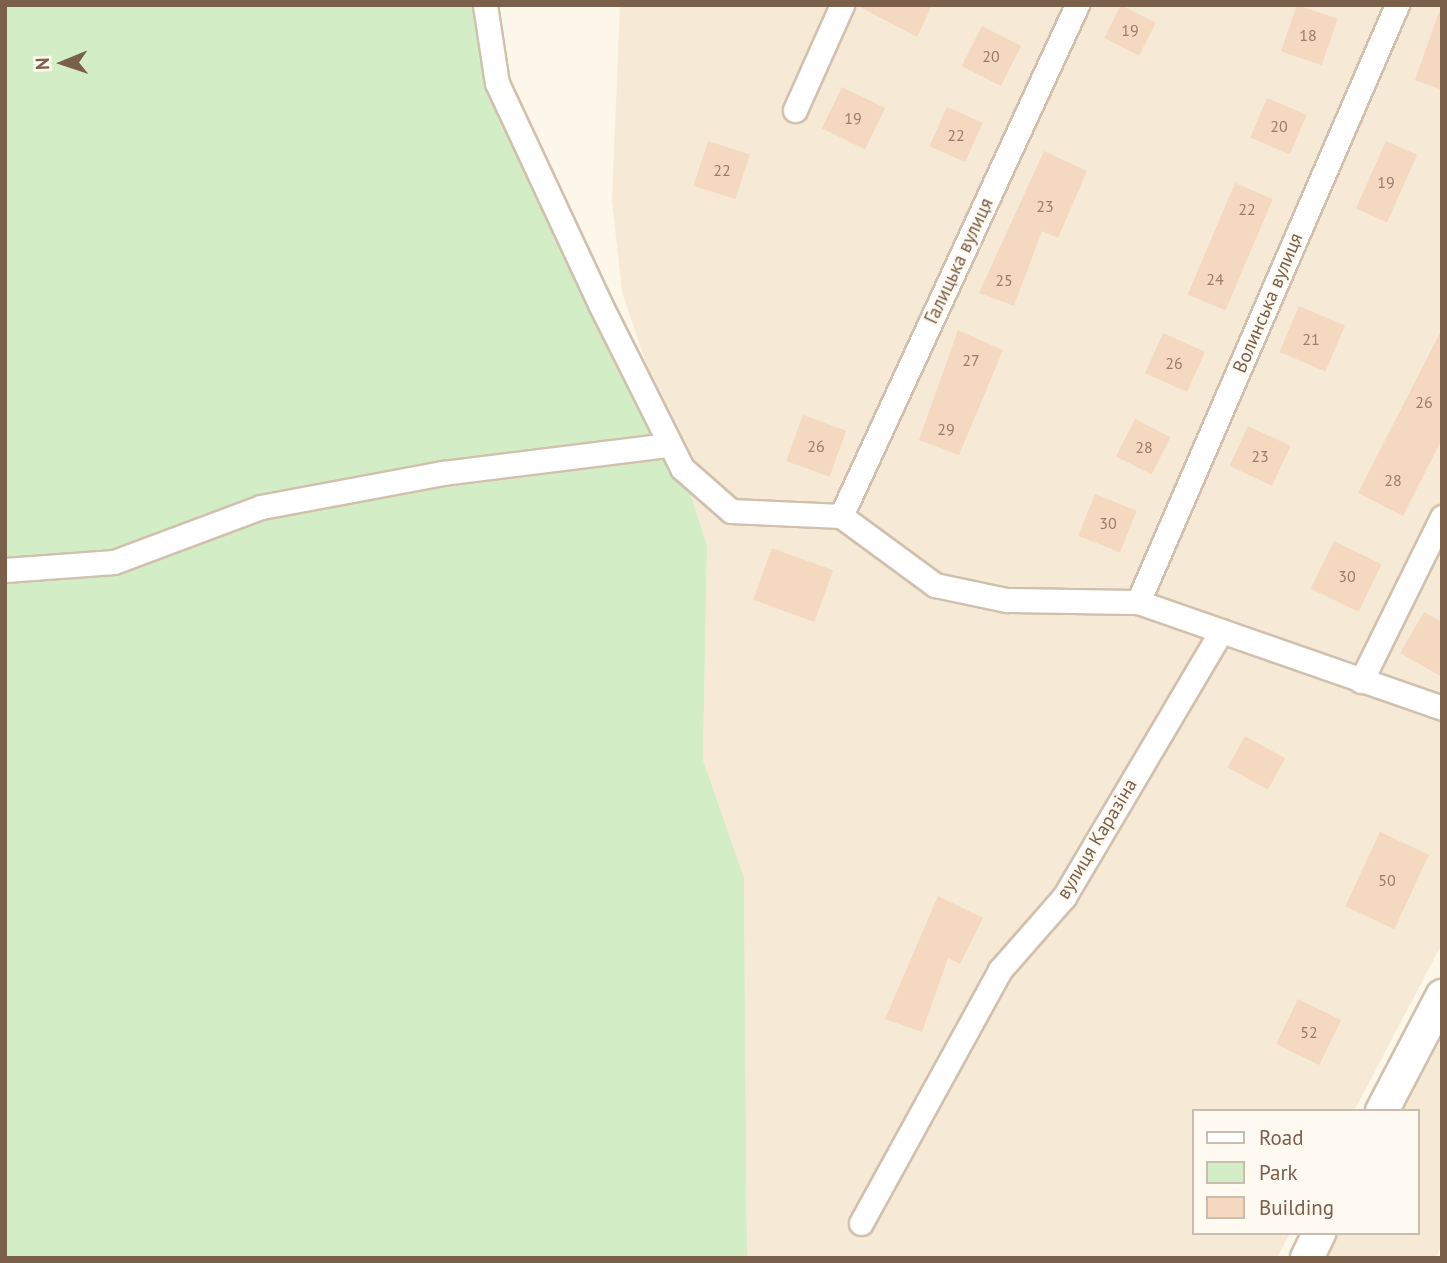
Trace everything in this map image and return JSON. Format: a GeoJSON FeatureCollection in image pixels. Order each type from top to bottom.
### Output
{"type":"FeatureCollection","features":[{"type":"Feature","properties":{"kind":"street"},"geometry":{"type":"LineString","coordinates":[[485,5],[497,83],[669,445],[682,468],[730,511],[841,516],[935,585],[1007,600],[1138,601],[1442,708]]}},
{"type":"Feature","properties":{"kind":"street"},"geometry":{"type":"LineString","coordinates":[[795,110],[842,5]]}},
{"type":"Feature","properties":{"kind":"street","name":"Галицька вулиця"},"geometry":{"type":"LineString","coordinates":[[841,516],[1077,5]]}},
{"type":"Feature","properties":{"kind":"street","name":"Волинська вулиця"},"geometry":{"type":"LineString","coordinates":[[1138,601],[1397,5]]}},
{"type":"Feature","properties":{"kind":"street"},"geometry":{"type":"LineString","coordinates":[[5,570],[114,562],[261,506],[443,473],[669,445]]}},
{"type":"Feature","properties":{"kind":"street"},"geometry":{"type":"LineString","coordinates":[[1361,681],[1442,517]]}},
{"type":"Feature","properties":{"kind":"street","name":"вулиця Каразіна"},"geometry":{"type":"LineString","coordinates":[[860,1223],[1000,970],[1064,897],[1221,631]]}},
{"type":"Feature","properties":{"kind":"street"},"geometry":{"type":"LineString","coordinates":[[1383,1109],[1442,996]]}},
{"type":"Feature","properties":{"kind":"street"},"geometry":{"type":"LineString","coordinates":[[1307,1258],[1318,1235]]}},
{"type":"Feature","properties":{"kind":"shaded area"},"geometry":{"type":"Polygon","coordinates":[[[620,5],[1442,5],[1442,944],[1355,1109],[1192,1109],[1192,1235],[1289,1235],[1277,1258],[747,1258],[744,879],[703,761],[707,546],[622,292],[612,201],[620,5]]]}},
{"type":"Feature","properties":{"kind":"shaded area"},"geometry":{"type":"Polygon","coordinates":[[[1442,1026],[1442,1245],[1436,1258],[1320,1258],[1332,1235],[1419,1235],[1419,1109],[1398,1109],[1442,1026]]]}},
{"type":"Feature","properties":{"kind":"green space"},"geometry":{"type":"Polygon","coordinates":[[[5,5],[485,5],[497,83],[682,468],[707,546],[703,760],[744,878],[747,1258],[5,1258],[5,5]]]}},
{"type":"Feature","properties":{"kind":"building"},"geometry":{"type":"Polygon","coordinates":[[[856,5],[932,5],[917,37],[856,5]]]}},
{"type":"Feature","properties":{"kind":"building"},"geometry":{"type":"Polygon","coordinates":[[[1121,5],[1156,23],[1139,56],[1104,38],[1121,5]]]}},
{"type":"Feature","properties":{"kind":"building"},"geometry":{"type":"Polygon","coordinates":[[[1297,5],[1338,19],[1322,65],[1281,51],[1297,5]]]}},
{"type":"Feature","properties":{"kind":"building"},"geometry":{"type":"Polygon","coordinates":[[[1439,12],[1442,13],[1442,90],[1415,80],[1439,12]]]}},
{"type":"Feature","properties":{"kind":"building"},"geometry":{"type":"Polygon","coordinates":[[[982,26],[1021,46],[1001,86],[962,66],[982,26]]]}},
{"type":"Feature","properties":{"kind":"building"},"geometry":{"type":"Polygon","coordinates":[[[842,87],[885,108],[865,149],[822,128],[842,87]]]}},
{"type":"Feature","properties":{"kind":"building"},"geometry":{"type":"Polygon","coordinates":[[[1267,98],[1307,115],[1290,154],[1250,138],[1267,98]]]}},
{"type":"Feature","properties":{"kind":"building"},"geometry":{"type":"Polygon","coordinates":[[[947,107],[983,123],[965,162],[930,146],[947,107]]]}},
{"type":"Feature","properties":{"kind":"building"},"geometry":{"type":"Polygon","coordinates":[[[708,141],[750,155],[735,199],[693,186],[708,141]]]}},
{"type":"Feature","properties":{"kind":"building"},"geometry":{"type":"Polygon","coordinates":[[[1386,141],[1417,155],[1387,222],[1356,209],[1386,141]]]}},
{"type":"Feature","properties":{"kind":"building"},"geometry":{"type":"Polygon","coordinates":[[[1044,151],[1087,171],[1058,238],[1042,231],[1014,306],[979,293],[1044,151]]]}},
{"type":"Feature","properties":{"kind":"building"},"geometry":{"type":"Polygon","coordinates":[[[1235,183],[1273,199],[1225,310],[1188,294],[1235,183]]]}},
{"type":"Feature","properties":{"kind":"building"},"geometry":{"type":"Polygon","coordinates":[[[1299,306],[1345,326],[1325,372],[1279,352],[1299,306]]]}},
{"type":"Feature","properties":{"kind":"building"},"geometry":{"type":"Polygon","coordinates":[[[1442,329],[1442,439],[1403,516],[1358,493],[1442,329]]]}},
{"type":"Feature","properties":{"kind":"building"},"geometry":{"type":"Polygon","coordinates":[[[958,330],[1003,350],[959,455],[919,440],[958,330]]]}},
{"type":"Feature","properties":{"kind":"building"},"geometry":{"type":"Polygon","coordinates":[[[1163,333],[1205,352],[1187,392],[1145,373],[1163,333]]]}},
{"type":"Feature","properties":{"kind":"building"},"geometry":{"type":"Polygon","coordinates":[[[803,415],[846,431],[829,477],[786,461],[803,415]]]}},
{"type":"Feature","properties":{"kind":"building"},"geometry":{"type":"Polygon","coordinates":[[[1135,419],[1171,437],[1152,475],[1116,456],[1135,419]]]}},
{"type":"Feature","properties":{"kind":"building"},"geometry":{"type":"Polygon","coordinates":[[[1248,426],[1291,446],[1272,486],[1229,466],[1248,426]]]}},
{"type":"Feature","properties":{"kind":"building"},"geometry":{"type":"Polygon","coordinates":[[[1095,494],[1137,511],[1120,553],[1078,536],[1095,494]]]}},
{"type":"Feature","properties":{"kind":"building"},"geometry":{"type":"Polygon","coordinates":[[[1334,541],[1382,564],[1358,612],[1311,589],[1334,541]]]}},
{"type":"Feature","properties":{"kind":"building"},"geometry":{"type":"Polygon","coordinates":[[[772,548],[833,570],[814,622],[753,600],[772,548]]]}},
{"type":"Feature","properties":{"kind":"building"},"geometry":{"type":"Polygon","coordinates":[[[1424,612],[1442,622],[1442,677],[1400,653],[1424,612]]]}},
{"type":"Feature","properties":{"kind":"building"},"geometry":{"type":"Polygon","coordinates":[[[1245,736],[1285,758],[1268,790],[1228,767],[1245,736]]]}},
{"type":"Feature","properties":{"kind":"building"},"geometry":{"type":"Polygon","coordinates":[[[1380,832],[1429,855],[1394,929],[1345,906],[1380,832]]]}},
{"type":"Feature","properties":{"kind":"building"},"geometry":{"type":"Polygon","coordinates":[[[938,896],[983,918],[960,964],[948,958],[922,1032],[885,1019],[938,896]]]}},
{"type":"Feature","properties":{"kind":"building"},"geometry":{"type":"Polygon","coordinates":[[[1298,999],[1341,1020],[1319,1065],[1276,1044],[1298,999]]]}}]}
